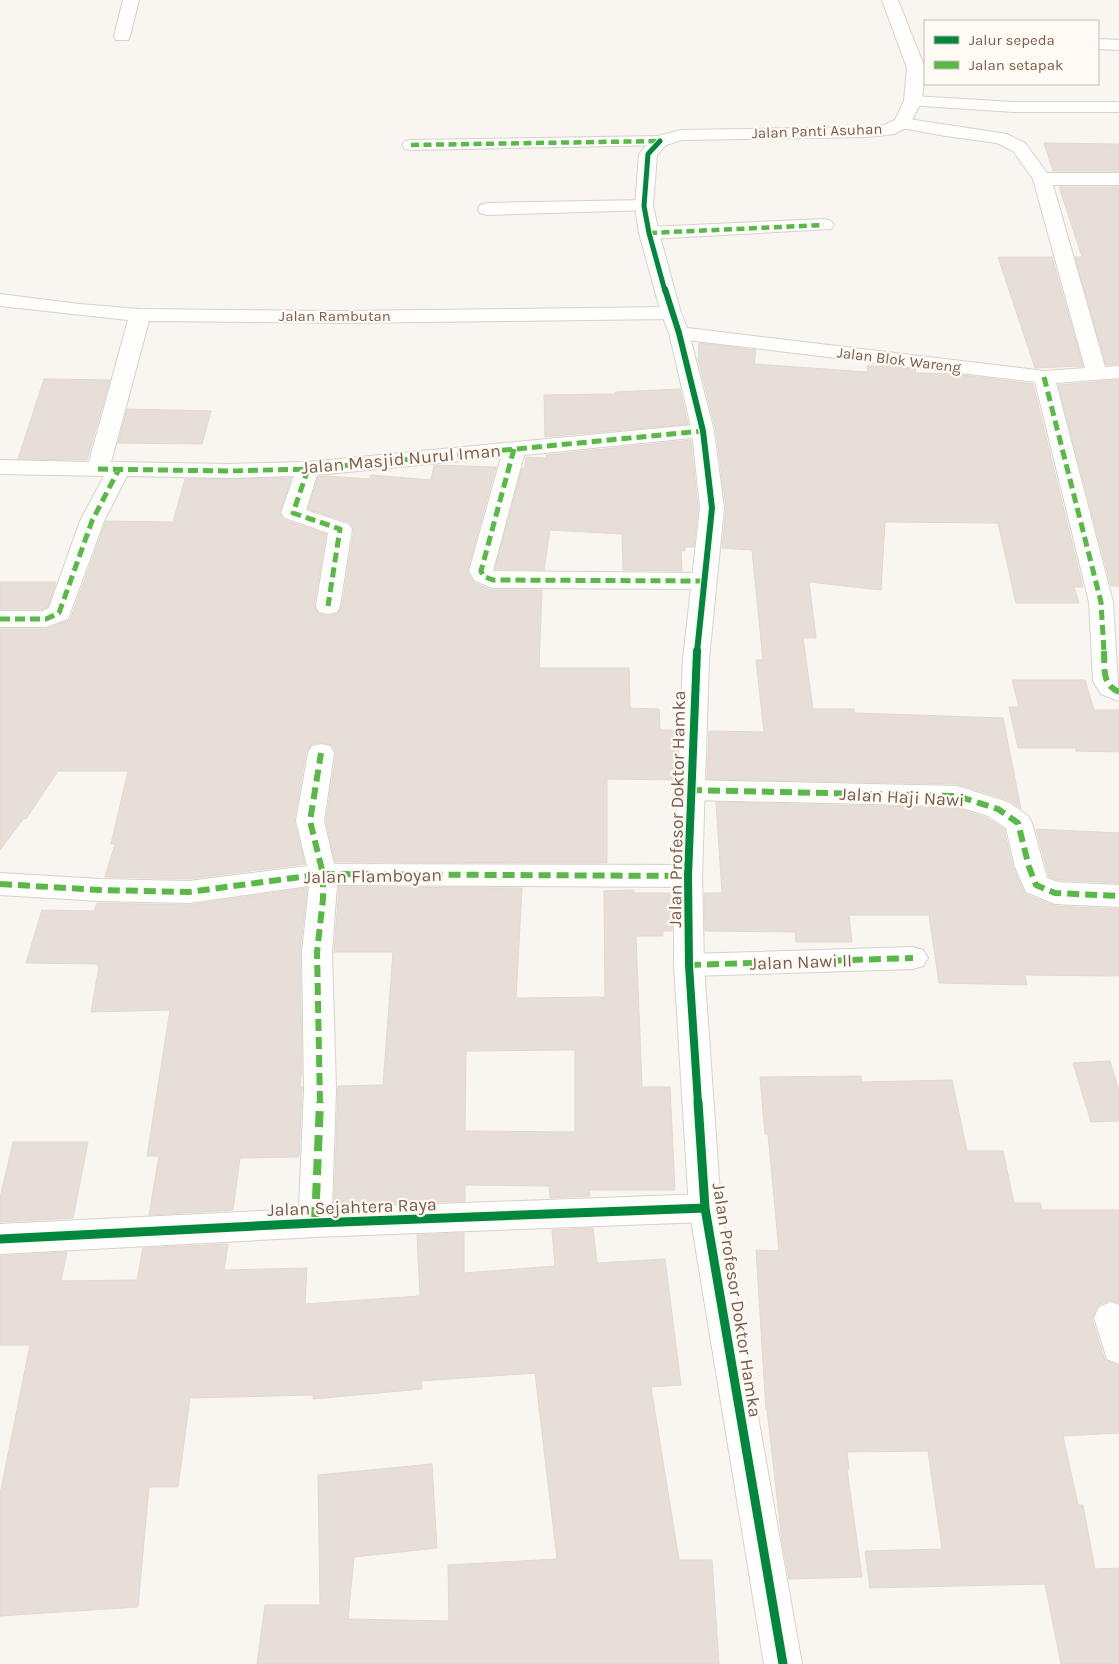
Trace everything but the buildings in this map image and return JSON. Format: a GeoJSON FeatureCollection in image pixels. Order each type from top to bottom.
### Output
{"type":"FeatureCollection","features":[{"type":"Feature","properties":{"kind":"street"},"geometry":{"type":"LineString","coordinates":[[122,36],[131,0]]}},
{"type":"Feature","properties":{"kind":"street","name":"Jalan Panti Asuhan"},"geometry":{"type":"LineString","coordinates":[[411,145],[660,141],[681,135],[888,130],[902,123],[914,101],[916,68],[890,0]]}},
{"type":"Feature","properties":{"kind":"street"},"geometry":{"type":"LineString","coordinates":[[1099,44],[1119,45]]}},
{"type":"Feature","properties":{"kind":"street"},"geometry":{"type":"LineString","coordinates":[[914,101],[1012,100],[1119,107]]}},
{"type":"Feature","properties":{"kind":"street"},"geometry":{"type":"LineString","coordinates":[[902,123],[1001,138],[1019,147],[1042,179],[1097,374]]}},
{"type":"Feature","properties":{"kind":"street","name":"Jalan Profesor Doktor Hamka"},"geometry":{"type":"LineString","coordinates":[[660,141],[648,154],[646,220],[703,431],[712,508],[696,659],[688,876],[689,965],[705,1208],[783,1664]]}},
{"type":"Feature","properties":{"kind":"street"},"geometry":{"type":"LineString","coordinates":[[1042,179],[1119,179]]}},
{"type":"Feature","properties":{"kind":"street"},"geometry":{"type":"LineString","coordinates":[[487,209],[646,220],[824,225]]}},
{"type":"Feature","properties":{"kind":"street","name":"Jalan Rambutan"},"geometry":{"type":"LineString","coordinates":[[0,300],[79,310],[140,315],[675,323]]}},
{"type":"Feature","properties":{"kind":"street"},"geometry":{"type":"LineString","coordinates":[[0,619],[46,619],[59,613],[92,521],[108,469],[140,315]]}},
{"type":"Feature","properties":{"kind":"street","name":"Jalan Blok Wareng"},"geometry":{"type":"LineString","coordinates":[[675,323],[1044,377],[1119,372]]}},
{"type":"Feature","properties":{"kind":"street"},"geometry":{"type":"LineString","coordinates":[[1044,377],[1101,602],[1106,682],[1110,688],[1119,692]]}},
{"type":"Feature","properties":{"kind":"street","name":"Jalan Masjid Nurul Iman"},"geometry":{"type":"LineString","coordinates":[[0,467],[228,471],[308,469],[703,431]]}},
{"type":"Feature","properties":{"kind":"street"},"geometry":{"type":"LineString","coordinates":[[514,449],[481,571],[483,576],[494,580],[703,580]]}},
{"type":"Feature","properties":{"kind":"street"},"geometry":{"type":"LineString","coordinates":[[308,469],[293,513],[340,529],[328,606]]}},
{"type":"Feature","properties":{"kind":"street"},"geometry":{"type":"LineString","coordinates":[[315,1223],[320,1090],[317,952],[323,874],[310,821],[320,753]]}},
{"type":"Feature","properties":{"kind":"street","name":"Jalan Haji Nawi"},"geometry":{"type":"LineString","coordinates":[[690,790],[957,796],[998,809],[1018,823],[1029,867],[1036,885],[1055,893],[1119,896]]}},
{"type":"Feature","properties":{"kind":"street","name":"Jalan Flamboyan"},"geometry":{"type":"LineString","coordinates":[[0,884],[100,890],[189,892],[323,874],[688,876]]}},
{"type":"Feature","properties":{"kind":"street","name":"Jalan Nawi II"},"geometry":{"type":"LineString","coordinates":[[689,965],[913,958]]}},
{"type":"Feature","properties":{"kind":"street","name":"Jalan Sejahtera Raya"},"geometry":{"type":"LineString","coordinates":[[0,1239],[315,1223],[705,1208]]}},
{"type":"Feature","properties":{"kind":"marked path"},"geometry":{"type":"LineString","coordinates":[[411,145],[660,141]]}},
{"type":"Feature","properties":{"kind":"marked path"},"geometry":{"type":"LineString","coordinates":[[649,233],[824,225]]}},
{"type":"Feature","properties":{"kind":"marked path"},"geometry":{"type":"LineString","coordinates":[[1044,377],[1101,602],[1106,681],[1110,688],[1119,692]]}},
{"type":"Feature","properties":{"kind":"marked path"},"geometry":{"type":"LineString","coordinates":[[98,469],[228,471],[308,469],[703,431]]}},
{"type":"Feature","properties":{"kind":"marked path"},"geometry":{"type":"LineString","coordinates":[[514,449],[481,571],[483,576],[493,580],[703,581]]}},
{"type":"Feature","properties":{"kind":"marked path"},"geometry":{"type":"LineString","coordinates":[[0,619],[46,619],[59,613],[92,521],[119,469]]}},
{"type":"Feature","properties":{"kind":"marked path"},"geometry":{"type":"LineString","coordinates":[[308,469],[293,513],[340,529],[328,606]]}},
{"type":"Feature","properties":{"kind":"marked path"},"geometry":{"type":"LineString","coordinates":[[315,1223],[320,1090],[317,952],[323,899],[323,874],[310,821],[321,753]]}},
{"type":"Feature","properties":{"kind":"marked path"},"geometry":{"type":"LineString","coordinates":[[690,790],[957,796],[998,809],[1018,823],[1029,867],[1036,885],[1055,893],[1119,896]]}},
{"type":"Feature","properties":{"kind":"marked path"},"geometry":{"type":"LineString","coordinates":[[0,884],[100,890],[189,892],[323,874],[688,876]]}},
{"type":"Feature","properties":{"kind":"marked path"},"geometry":{"type":"LineString","coordinates":[[689,965],[913,958]]}},
{"type":"Feature","properties":{"kind":"cycle path"},"geometry":{"type":"LineString","coordinates":[[660,141],[648,154],[644,206],[649,233],[671,313],[679,333],[703,431],[712,508],[696,659],[688,876],[689,965],[705,1208],[783,1664]]}},
{"type":"Feature","properties":{"kind":"cycle path"},"geometry":{"type":"LineString","coordinates":[[0,1239],[315,1223],[705,1208]]}}]}
